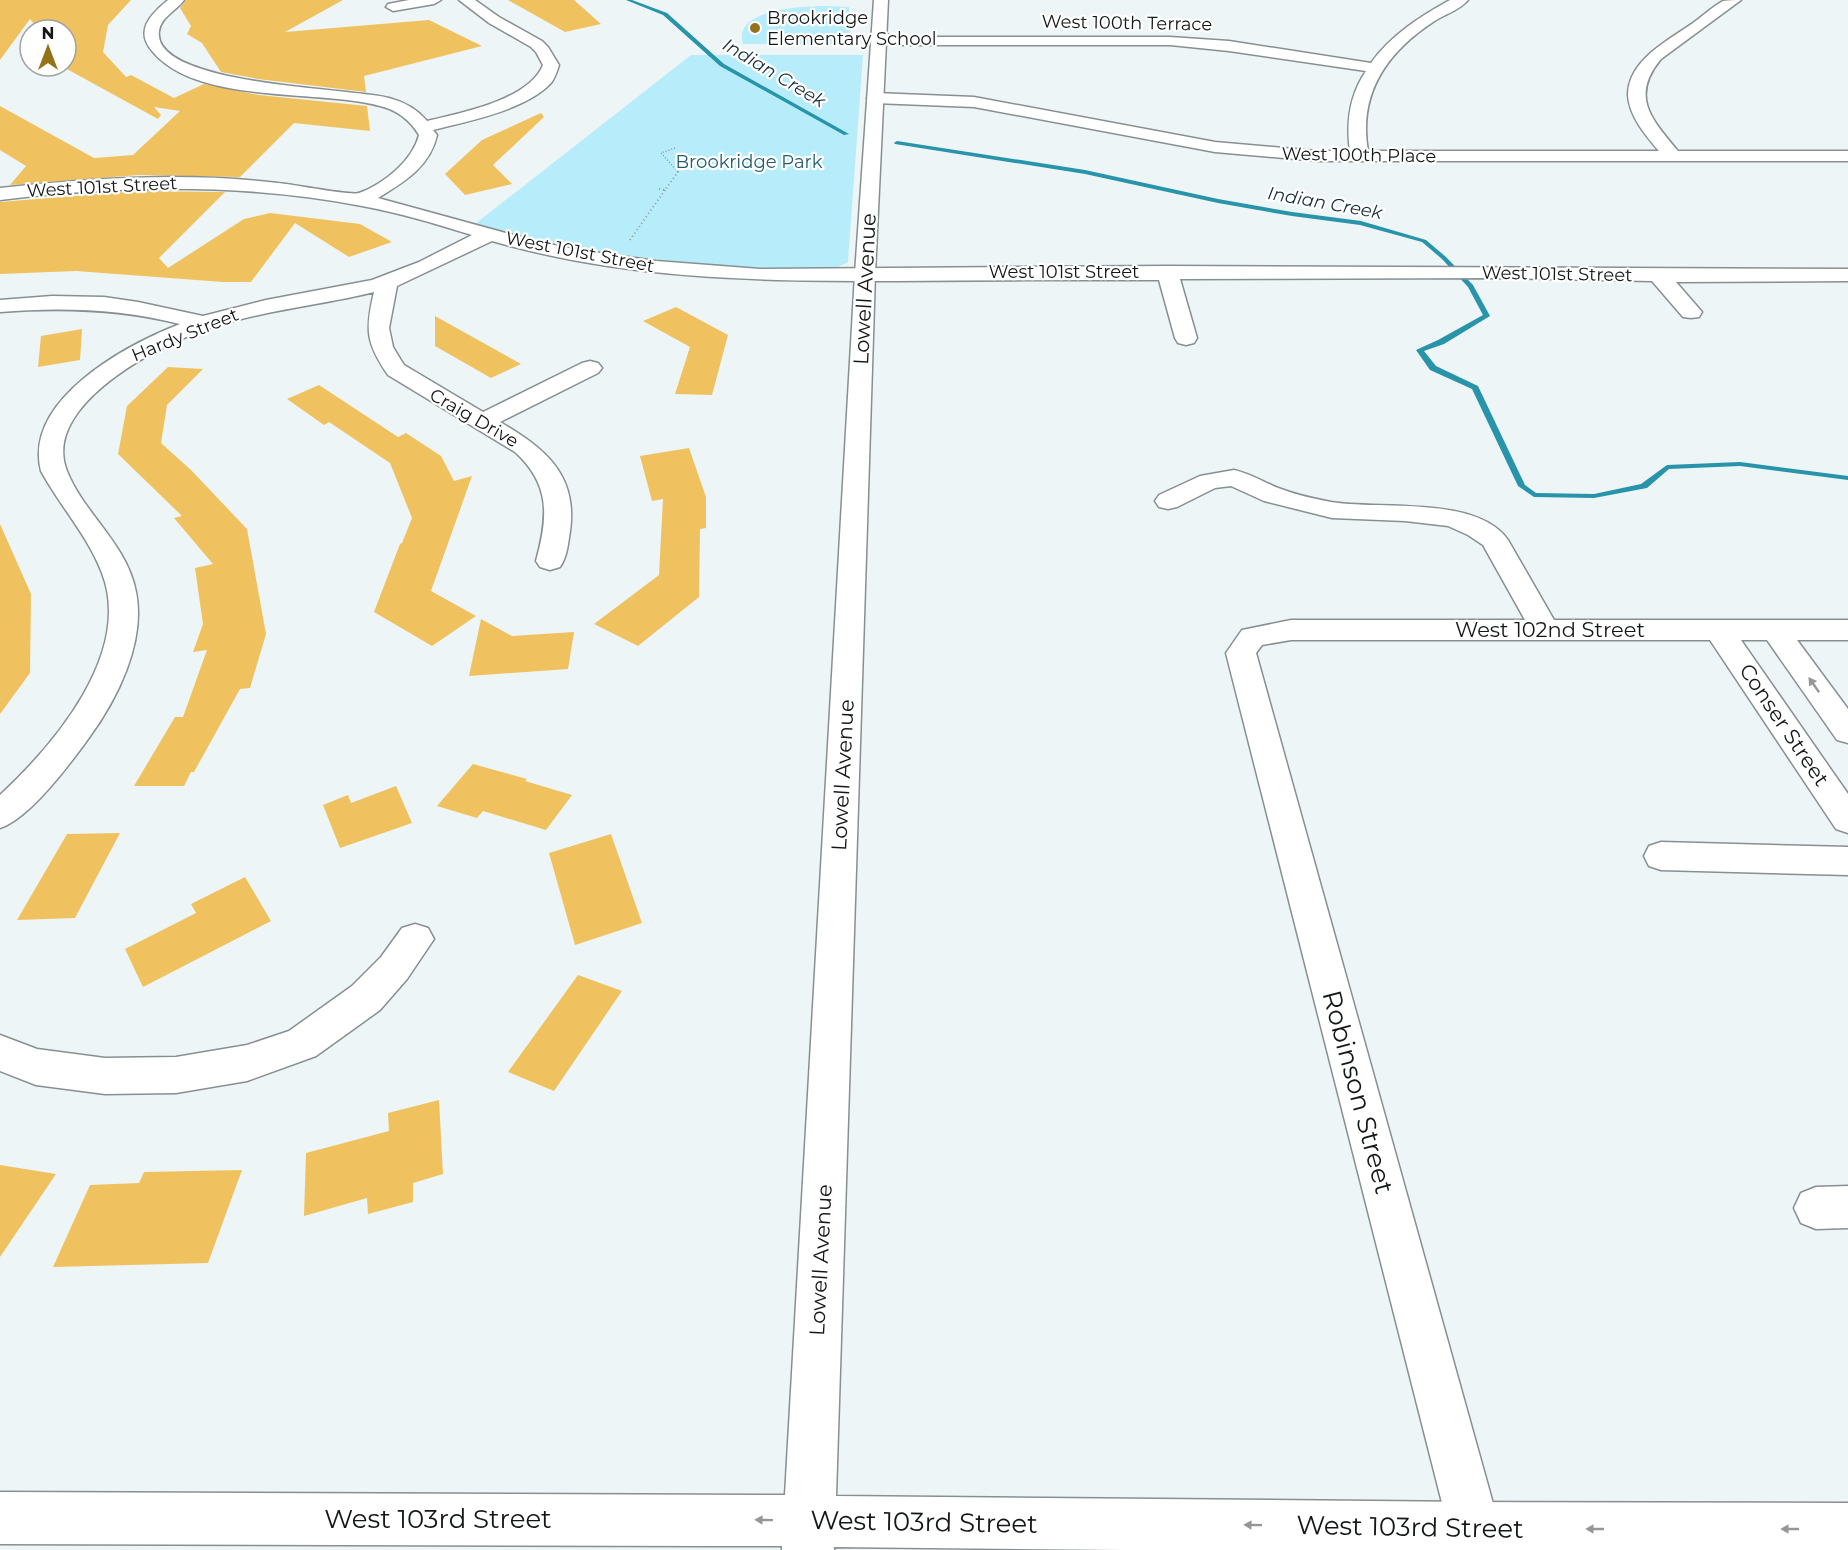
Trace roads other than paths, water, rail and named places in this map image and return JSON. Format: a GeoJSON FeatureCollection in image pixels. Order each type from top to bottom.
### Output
{"type":"FeatureCollection","features":[{"type":"Feature","properties":{"kind":"street"},"geometry":{"type":"LineString","coordinates":[[177,0],[159,16],[152,26],[151,36],[154,46],[165,57],[182,68],[220,80],[253,86],[374,99],[408,111],[418,118],[428,135],[416,161],[361,200]]}},
{"type":"Feature","properties":{"kind":"street"},"geometry":{"type":"LineString","coordinates":[[393,7],[435,0]]}},
{"type":"Feature","properties":{"kind":"street"},"geometry":{"type":"LineString","coordinates":[[423,127],[486,111],[511,102],[538,86],[550,70],[550,59],[542,48],[483,14],[466,0]]}},
{"type":"Feature","properties":{"kind":"street","name":"Lowell Avenue"},"geometry":{"type":"LineString","coordinates":[[809,1535],[865,274],[881,0]]}},
{"type":"Feature","properties":{"kind":"street"},"geometry":{"type":"LineString","coordinates":[[1360,156],[1358,114],[1365,87],[1374,68],[1401,38],[1423,21],[1461,0]]}},
{"type":"Feature","properties":{"kind":"street"},"geometry":{"type":"LineString","coordinates":[[1673,156],[1648,127],[1639,109],[1636,94],[1638,80],[1645,67],[1656,56],[1734,0]]}},
{"type":"Feature","properties":{"kind":"street","name":"West 100th Terrace"},"geometry":{"type":"LineString","coordinates":[[879,37],[902,41],[1197,43],[1374,68]]}},
{"type":"Feature","properties":{"kind":"street","name":"West 100th Place"},"geometry":{"type":"LineString","coordinates":[[875,98],[953,100],[1015,108],[1166,139],[1273,153],[1360,156],[1848,156]]}},
{"type":"Feature","properties":{"kind":"street","name":"West 101st Street"},"geometry":{"type":"LineString","coordinates":[[0,194],[88,185],[194,183],[293,189],[361,200],[555,251],[685,270],[760,274],[1495,272],[1659,276],[1848,275]]}},
{"type":"Feature","properties":{"kind":"street","name":"Hardy Street"},"geometry":{"type":"LineString","coordinates":[[0,815],[28,790],[75,734],[105,685],[118,649],[124,606],[116,571],[102,543],[54,469],[50,452],[55,430],[65,412],[94,382],[150,345],[230,314],[275,303],[387,283],[489,234]]}},
{"type":"Feature","properties":{"kind":"street","name":"West 101st Street"},"geometry":{"type":"LineString","coordinates":[[1167,272],[1186,338]]}},
{"type":"Feature","properties":{"kind":"street","name":"West 101st Street"},"geometry":{"type":"LineString","coordinates":[[1659,276],[1690,312]]}},
{"type":"Feature","properties":{"kind":"street","name":"Craig Drive"},"geometry":{"type":"LineString","coordinates":[[387,283],[378,321],[378,337],[382,352],[396,370],[524,447],[539,458],[548,471],[555,489],[558,511],[558,536],[550,561]]}},
{"type":"Feature","properties":{"kind":"street"},"geometry":{"type":"LineString","coordinates":[[0,306],[72,302],[107,304],[139,308],[205,323]]}},
{"type":"Feature","properties":{"kind":"street"},"geometry":{"type":"LineString","coordinates":[[481,422],[590,368]]}},
{"type":"Feature","properties":{"kind":"street"},"geometry":{"type":"LineString","coordinates":[[1168,501],[1209,481],[1234,478],[1273,495],[1332,510],[1405,513],[1453,519],[1478,529],[1494,540],[1545,630]]}},
{"type":"Feature","properties":{"kind":"street","name":"West 102nd Street"},"geometry":{"type":"LineString","coordinates":[[1252,637],[1291,630],[1848,630]]}},
{"type":"Feature","properties":{"kind":"street","name":"Conser Street"},"geometry":{"type":"LineString","coordinates":[[1719,630],[1848,820]]}},
{"type":"Feature","properties":{"kind":"street"},"geometry":{"type":"LineString","coordinates":[[1775,630],[1848,732]]}},
{"type":"Feature","properties":{"kind":"street","name":"Robinson Street"},"geometry":{"type":"LineString","coordinates":[[1252,637],[1241,653],[1477,1539]]}},
{"type":"Feature","properties":{"kind":"street"},"geometry":{"type":"LineString","coordinates":[[1661,856],[1848,861]]}},
{"type":"Feature","properties":{"kind":"street"},"geometry":{"type":"LineString","coordinates":[[0,1053],[36,1067],[105,1076],[176,1075],[247,1063],[302,1044],[366,999],[394,968],[415,939]]}},
{"type":"Feature","properties":{"kind":"street","name":"West 103rd Street"},"geometry":{"type":"LineString","coordinates":[[0,1518],[809,1535],[1477,1539],[1848,1529]]}},
{"type":"Feature","properties":{"kind":"waterway","name":"Indian Creek"},"geometry":{"type":"LineString","coordinates":[[628,0],[665,14],[722,65],[846,134]]}},
{"type":"Feature","properties":{"kind":"waterway","name":"Indian Creek"},"geometry":{"type":"LineString","coordinates":[[897,143],[1085,172],[1218,201],[1361,223],[1424,241],[1471,286],[1487,316],[1441,342],[1420,350],[1433,368],[1475,388],[1522,486],[1534,495],[1594,496],[1644,486],[1667,467],[1740,464],[1848,478]]}},
{"type":"Feature","properties":{"kind":"place","name":"Brookridge Elementary School"},"geometry":{"type":"Point","coordinates":[755,28]}},
{"type":"Feature","properties":{"kind":"park label","name":"Brookridge Park"},"geometry":{"type":"Point","coordinates":[749,162]}}]}
